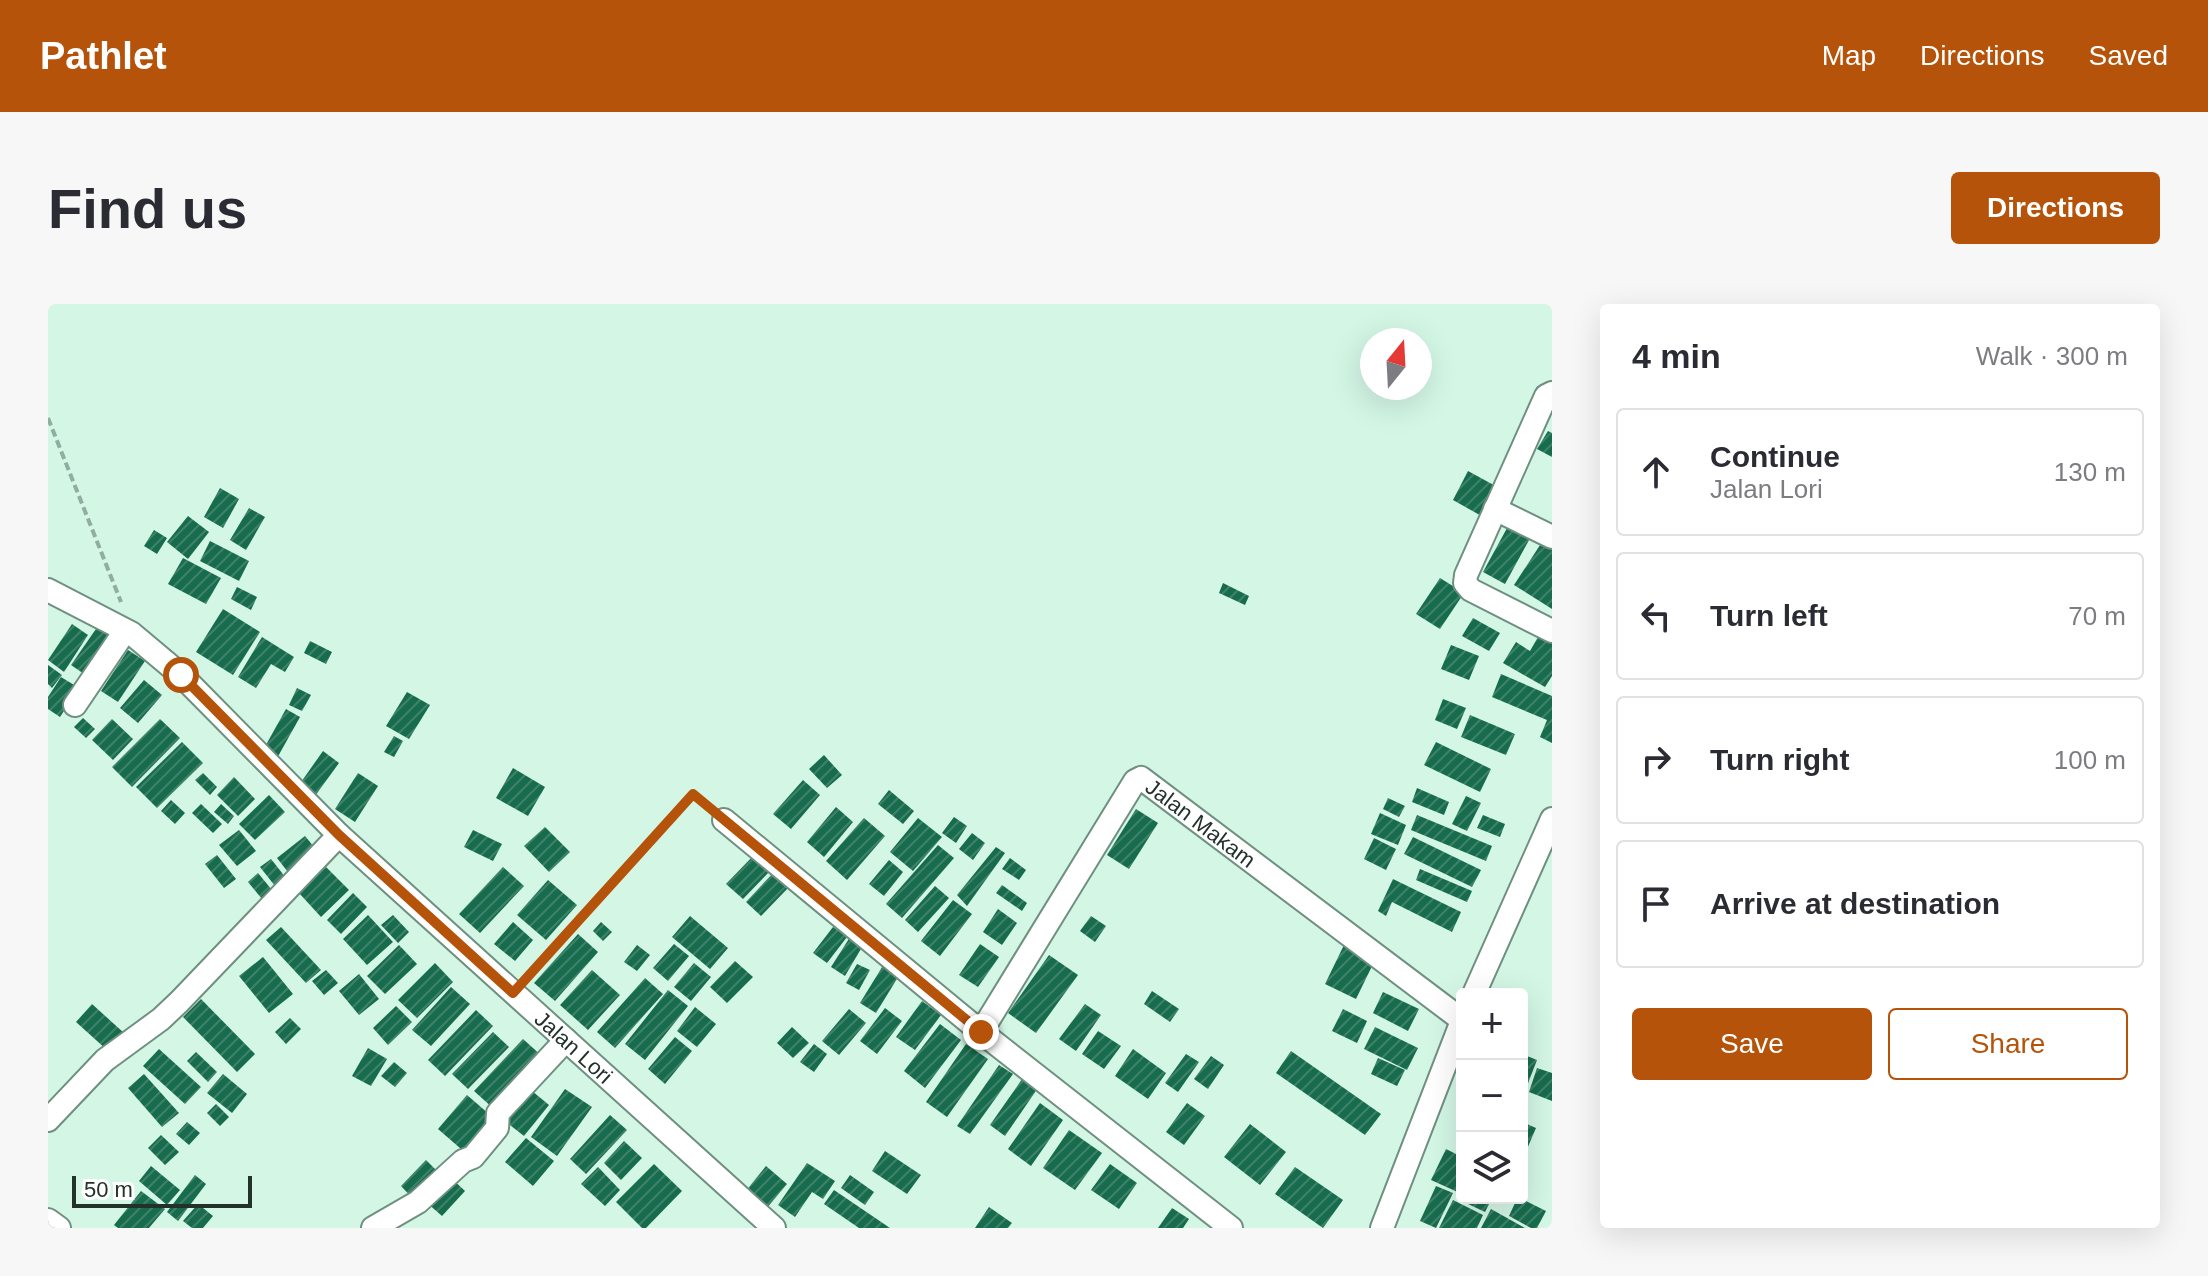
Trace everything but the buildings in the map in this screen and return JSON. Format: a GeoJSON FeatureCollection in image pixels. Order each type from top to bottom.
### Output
{"type":"FeatureCollection","features":[{"type":"Feature","properties":{"kind":"street"},"geometry":{"type":"LineString","coordinates":[[1552,393],[1546,396],[1465,583],[1471,590],[1552,631]]}},
{"type":"Feature","properties":{"kind":"street"},"geometry":{"type":"LineString","coordinates":[[1495,509],[1552,537]]}},
{"type":"Feature","properties":{"kind":"street","name":"Jalan Lori"},"geometry":{"type":"LineString","coordinates":[[48,590],[127,625],[181,675],[339,835],[774,1228]]}},
{"type":"Feature","properties":{"kind":"street"},"geometry":{"type":"LineString","coordinates":[[75,705],[127,625]]}},
{"type":"Feature","properties":{"kind":"street","name":"Jalan Makam"},"geometry":{"type":"LineString","coordinates":[[981,1032],[1135,781],[1141,778],[1456,1015]]}},
{"type":"Feature","properties":{"kind":"street"},"geometry":{"type":"LineString","coordinates":[[1477,988],[1547,847],[1552,819]]}},
{"type":"Feature","properties":{"kind":"street"},"geometry":{"type":"LineString","coordinates":[[724,820],[981,1032],[1231,1228]]}},
{"type":"Feature","properties":{"kind":"street"},"geometry":{"type":"LineString","coordinates":[[48,1120],[105,1060],[179,1002],[339,835]]}},
{"type":"Feature","properties":{"kind":"street"},"geometry":{"type":"LineString","coordinates":[[1382,1228],[1456,1036]]}},
{"type":"Feature","properties":{"kind":"street"},"geometry":{"type":"LineString","coordinates":[[373,1228],[418,1202],[463,1161],[473,1157],[497,1128],[498,1113],[566,1040]]}},
{"type":"Feature","properties":{"kind":"street"},"geometry":{"type":"LineString","coordinates":[[48,1220],[59,1228]]}},
{"type":"Feature","properties":{"kind":"path"},"geometry":{"type":"LineString","coordinates":[[48,418],[127,625]]}},
{"type":"Feature","properties":{"kind":"path"},"geometry":{"type":"LineString","coordinates":[[513,993],[693,794],[724,820]]}},
{"type":"Feature","properties":{"kind":"route"},"geometry":{"type":"LineString","coordinates":[[181,675],[339,835],[513,993],[693,794],[981,1032]]}}]}
